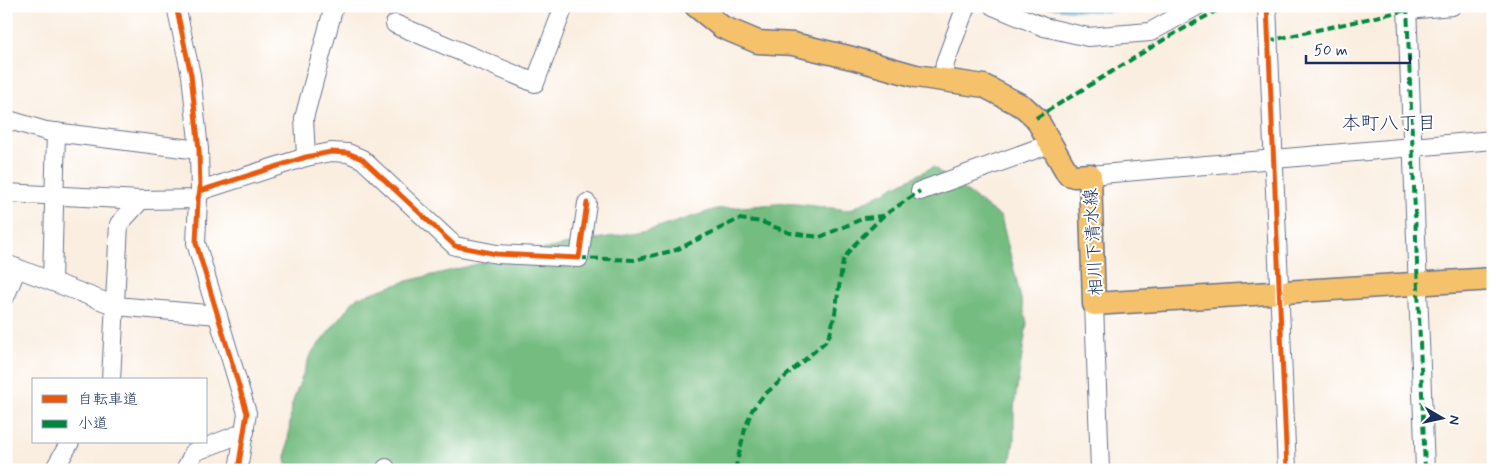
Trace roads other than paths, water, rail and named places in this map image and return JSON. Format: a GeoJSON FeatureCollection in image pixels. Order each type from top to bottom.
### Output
{"type":"FeatureCollection","features":[{"type":"Feature","properties":{"kind":"main road","name":"相川下清水線"},"geometry":{"type":"LineString","coordinates":[[696,6],[722,27],[758,42],[793,44],[916,76],[984,86],[1024,107],[1036,118],[1068,174],[1074,176],[1090,175],[1094,304],[1493,278]]}},
{"type":"Feature","properties":{"kind":"street"},"geometry":{"type":"LineString","coordinates":[[176,6],[191,75],[199,150],[196,243],[247,412],[238,470]]}},
{"type":"Feature","properties":{"kind":"street"},"geometry":{"type":"LineString","coordinates":[[306,157],[304,118],[334,6]]}},
{"type":"Feature","properties":{"kind":"street"},"geometry":{"type":"LineString","coordinates":[[395,24],[535,83],[564,6]]}},
{"type":"Feature","properties":{"kind":"street"},"geometry":{"type":"LineString","coordinates":[[943,80],[945,64],[966,6]]}},
{"type":"Feature","properties":{"kind":"street"},"geometry":{"type":"LineString","coordinates":[[993,6],[1044,28],[1088,37],[1150,32],[1196,6]]}},
{"type":"Feature","properties":{"kind":"street"},"geometry":{"type":"LineString","coordinates":[[1266,6],[1287,470]]}},
{"type":"Feature","properties":{"kind":"street"},"geometry":{"type":"LineString","coordinates":[[1425,470],[1407,8],[1452,6]]}},
{"type":"Feature","properties":{"kind":"street"},"geometry":{"type":"LineString","coordinates":[[6,119],[46,131],[199,150]]}},
{"type":"Feature","properties":{"kind":"street"},"geometry":{"type":"LineString","coordinates":[[52,281],[56,132]]}},
{"type":"Feature","properties":{"kind":"street"},"geometry":{"type":"LineString","coordinates":[[1090,175],[1493,140]]}},
{"type":"Feature","properties":{"kind":"street"},"geometry":{"type":"LineString","coordinates":[[920,191],[1050,144]]}},
{"type":"Feature","properties":{"kind":"street"},"geometry":{"type":"LineString","coordinates":[[6,193],[141,200],[199,195],[306,157],[331,152],[348,153],[362,159],[452,244],[497,254],[579,258],[587,203]]}},
{"type":"Feature","properties":{"kind":"street"},"geometry":{"type":"LineString","coordinates":[[111,378],[119,224],[141,200]]}},
{"type":"Feature","properties":{"kind":"street"},"geometry":{"type":"LineString","coordinates":[[6,295],[12,266],[116,306],[218,315]]}},
{"type":"Feature","properties":{"kind":"street"},"geometry":{"type":"LineString","coordinates":[[1094,304],[1100,470]]}},
{"type":"Feature","properties":{"kind":"street"},"geometry":{"type":"LineString","coordinates":[[185,470],[194,452],[245,432]]}},
{"type":"Feature","properties":{"kind":"street"},"geometry":{"type":"LineString","coordinates":[[54,470],[69,444]]}},
{"type":"Feature","properties":{"kind":"water"},"geometry":{"type":"Polygon","coordinates":[[[1041,6],[1131,6],[1108,12],[1067,10],[1041,6]]]}},
{"type":"Feature","properties":{"kind":"district","name":"本町八丁目"},"geometry":{"type":"Point","coordinates":[1389,122]}}]}
